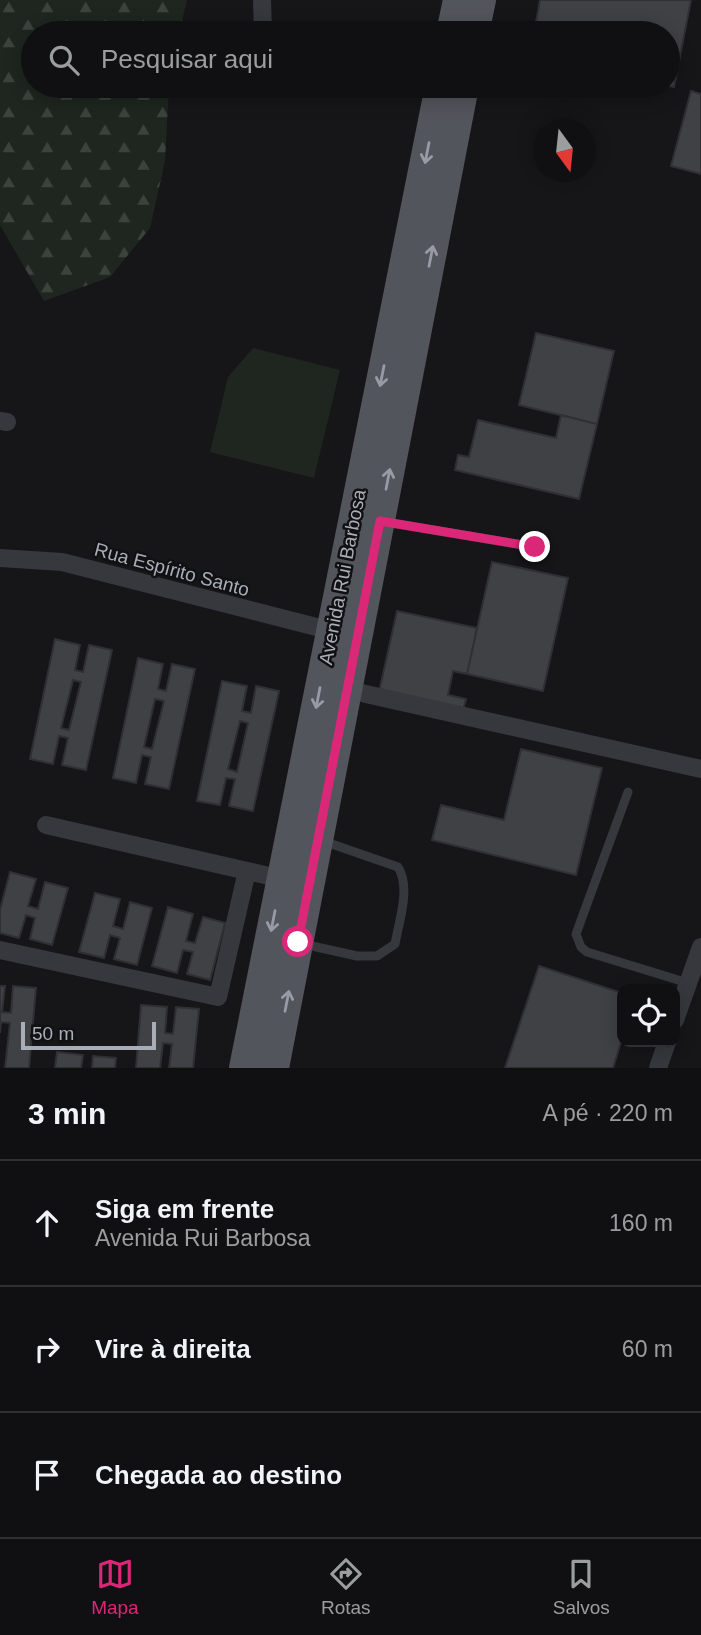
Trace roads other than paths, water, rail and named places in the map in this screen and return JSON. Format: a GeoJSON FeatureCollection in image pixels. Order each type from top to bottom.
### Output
{"type":"FeatureCollection","features":[{"type":"Feature","properties":{"kind":"main road"},"geometry":{"type":"LineString","coordinates":[[454,21],[458,0]]}},
{"type":"Feature","properties":{"kind":"main road"},"geometry":{"type":"LineString","coordinates":[[477,21],[481,0]]}},
{"type":"Feature","properties":{"kind":"main road","name":"Avenida Rui Barbosa"},"geometry":{"type":"LineString","coordinates":[[244,1068],[438,98]]}},
{"type":"Feature","properties":{"kind":"main road","name":"Avenida Rui Barbosa"},"geometry":{"type":"LineString","coordinates":[[274,1068],[462,98]]}},
{"type":"Feature","properties":{"kind":"street"},"geometry":{"type":"LineString","coordinates":[[262,0],[263,21]]}},
{"type":"Feature","properties":{"kind":"street","name":"Rua Espírito Santo"},"geometry":{"type":"LineString","coordinates":[[0,558],[62,562],[332,631]]}},
{"type":"Feature","properties":{"kind":"street"},"geometry":{"type":"LineString","coordinates":[[348,690],[701,769]]}},
{"type":"Feature","properties":{"kind":"street"},"geometry":{"type":"LineString","coordinates":[[46,825],[282,878]]}},
{"type":"Feature","properties":{"kind":"street"},"geometry":{"type":"LineString","coordinates":[[0,950],[218,997],[247,871]]}},
{"type":"Feature","properties":{"kind":"street"},"geometry":{"type":"LineString","coordinates":[[680,1006],[701,947]]}},
{"type":"Feature","properties":{"kind":"street"},"geometry":{"type":"LineString","coordinates":[[658,1068],[665,1047]]}},
{"type":"Feature","properties":{"kind":"lane"},"geometry":{"type":"LineString","coordinates":[[380,521],[535,547]]}},
{"type":"Feature","properties":{"kind":"lane"},"geometry":{"type":"LineString","coordinates":[[628,792],[576,934],[578,941],[587,952],[668,974],[688,983]]}},
{"type":"Feature","properties":{"kind":"lane"},"geometry":{"type":"LineString","coordinates":[[298,942],[357,956],[377,956],[395,944],[404,888],[404,877],[398,867],[319,839]]}}]}
